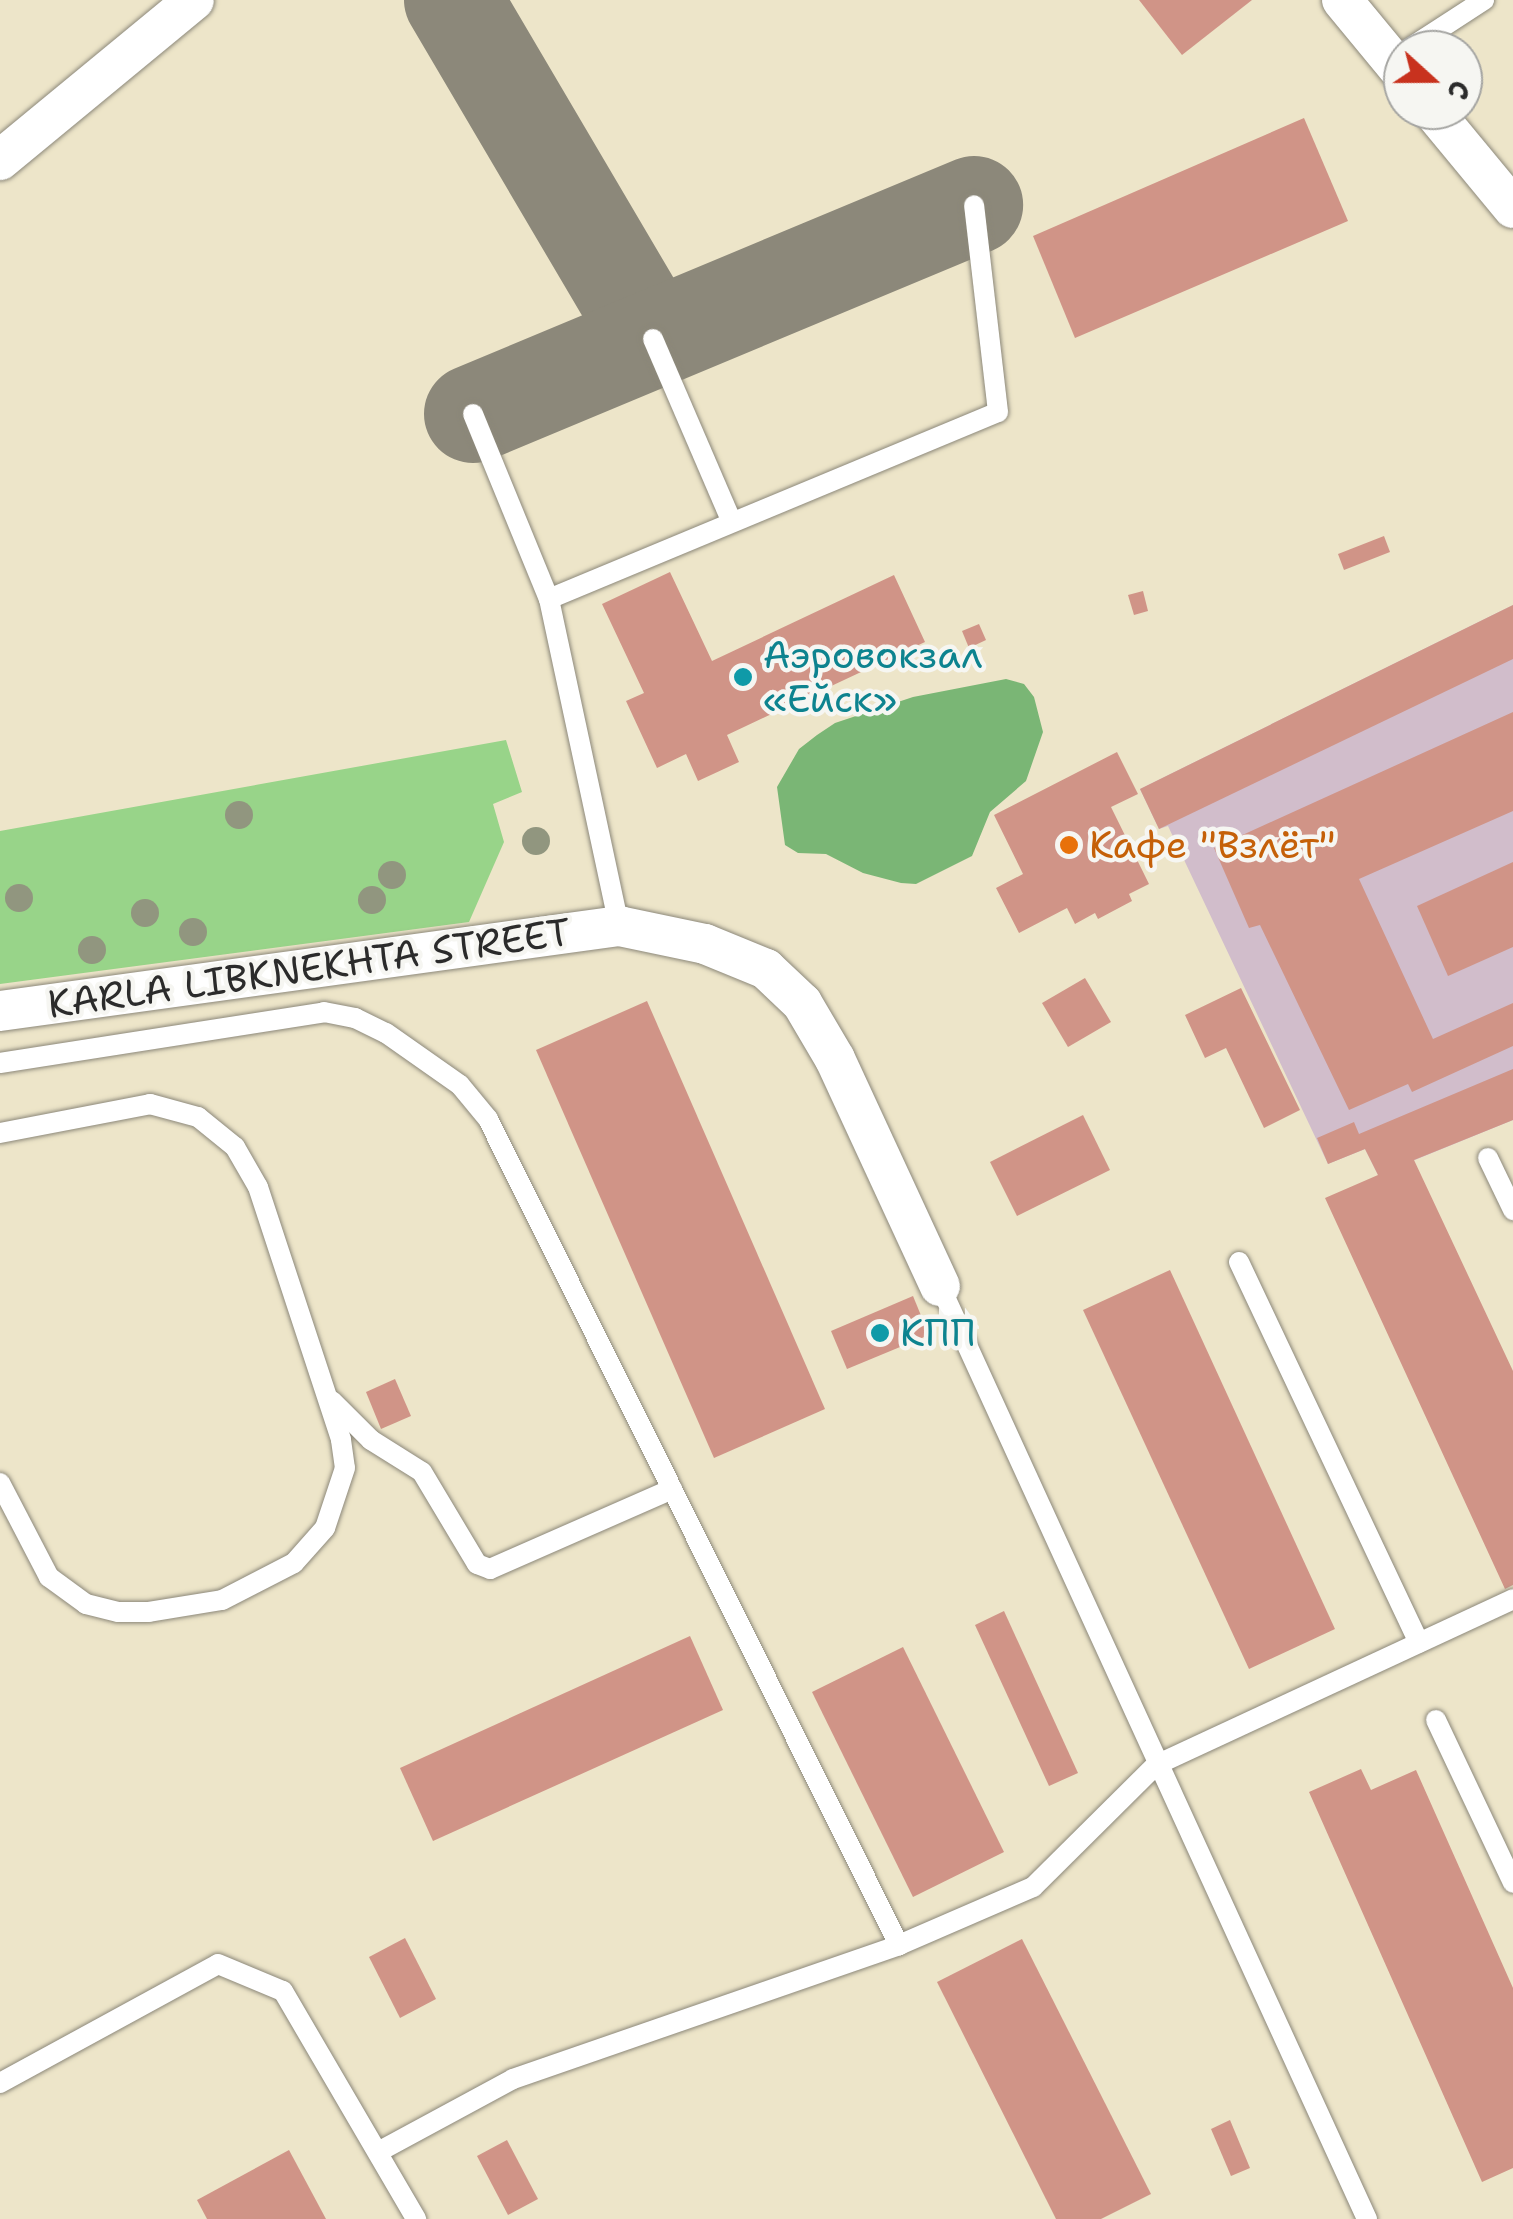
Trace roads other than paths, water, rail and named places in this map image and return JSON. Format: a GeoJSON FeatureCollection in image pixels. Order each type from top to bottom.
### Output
{"type":"FeatureCollection","features":[{"type":"Feature","properties":{"kind":"street"},"geometry":{"type":"LineString","coordinates":[[0,160],[194,0]]}},
{"type":"Feature","properties":{"kind":"street"},"geometry":{"type":"LineString","coordinates":[[1342,0],[1383,41]]}},
{"type":"Feature","properties":{"kind":"street"},"geometry":{"type":"LineString","coordinates":[[1449,130],[1513,208]]}},
{"type":"Feature","properties":{"kind":"street","name":"KARLA LIBKNEKHTA STREET"},"geometry":{"type":"LineString","coordinates":[[0,1011],[619,926],[672,934],[736,956],[780,979],[802,1002],[835,1060],[940,1286]]}},
{"type":"Feature","properties":{"kind":"lane"},"geometry":{"type":"LineString","coordinates":[[1442,30],[1484,0]]}},
{"type":"Feature","properties":{"kind":"lane"},"geometry":{"type":"LineString","coordinates":[[549,599],[998,412],[974,205]]}},
{"type":"Feature","properties":{"kind":"lane"},"geometry":{"type":"LineString","coordinates":[[653,338],[732,522]]}},
{"type":"Feature","properties":{"kind":"lane"},"geometry":{"type":"LineString","coordinates":[[473,414],[549,599],[619,926]]}},
{"type":"Feature","properties":{"kind":"lane"},"geometry":{"type":"LineString","coordinates":[[0,1063],[324,1012],[355,1018],[424,1056],[460,1085],[488,1118],[899,1945]]}},
{"type":"Feature","properties":{"kind":"lane"},"geometry":{"type":"LineString","coordinates":[[0,1133],[150,1104],[176,1108],[218,1132],[250,1166],[345,1468],[325,1528],[285,1569],[222,1600],[148,1612],[118,1612],[86,1604],[49,1577],[38,1563],[0,1483]]}},
{"type":"Feature","properties":{"kind":"lane"},"geometry":{"type":"LineString","coordinates":[[1488,1158],[1513,1210]]}},
{"type":"Feature","properties":{"kind":"lane"},"geometry":{"type":"LineString","coordinates":[[1239,1262],[1418,1643]]}},
{"type":"Feature","properties":{"kind":"lane"},"geometry":{"type":"LineString","coordinates":[[940,1286],[1366,2219]]}},
{"type":"Feature","properties":{"kind":"lane"},"geometry":{"type":"LineString","coordinates":[[324,1392],[371,1440],[422,1472],[477,1564],[490,1569],[672,1488]]}},
{"type":"Feature","properties":{"kind":"lane"},"geometry":{"type":"LineString","coordinates":[[378,2152],[512,2079],[899,1945],[1033,1887],[1156,1765],[1513,1599]]}},
{"type":"Feature","properties":{"kind":"lane"},"geometry":{"type":"LineString","coordinates":[[1436,1720],[1513,1883]]}},
{"type":"Feature","properties":{"kind":"lane"},"geometry":{"type":"LineString","coordinates":[[0,2083],[218,1964],[282,1991],[416,2219]]}},
{"type":"Feature","properties":{"kind":"place","name":"Аэровокзал «Ейск»"},"geometry":{"type":"Point","coordinates":[743,677]}},
{"type":"Feature","properties":{"kind":"place","name":"Кафе \"Взлёт\""},"geometry":{"type":"Point","coordinates":[1069,845]}},
{"type":"Feature","properties":{"kind":"place","name":"КПП"},"geometry":{"type":"Point","coordinates":[880,1333]}}]}
